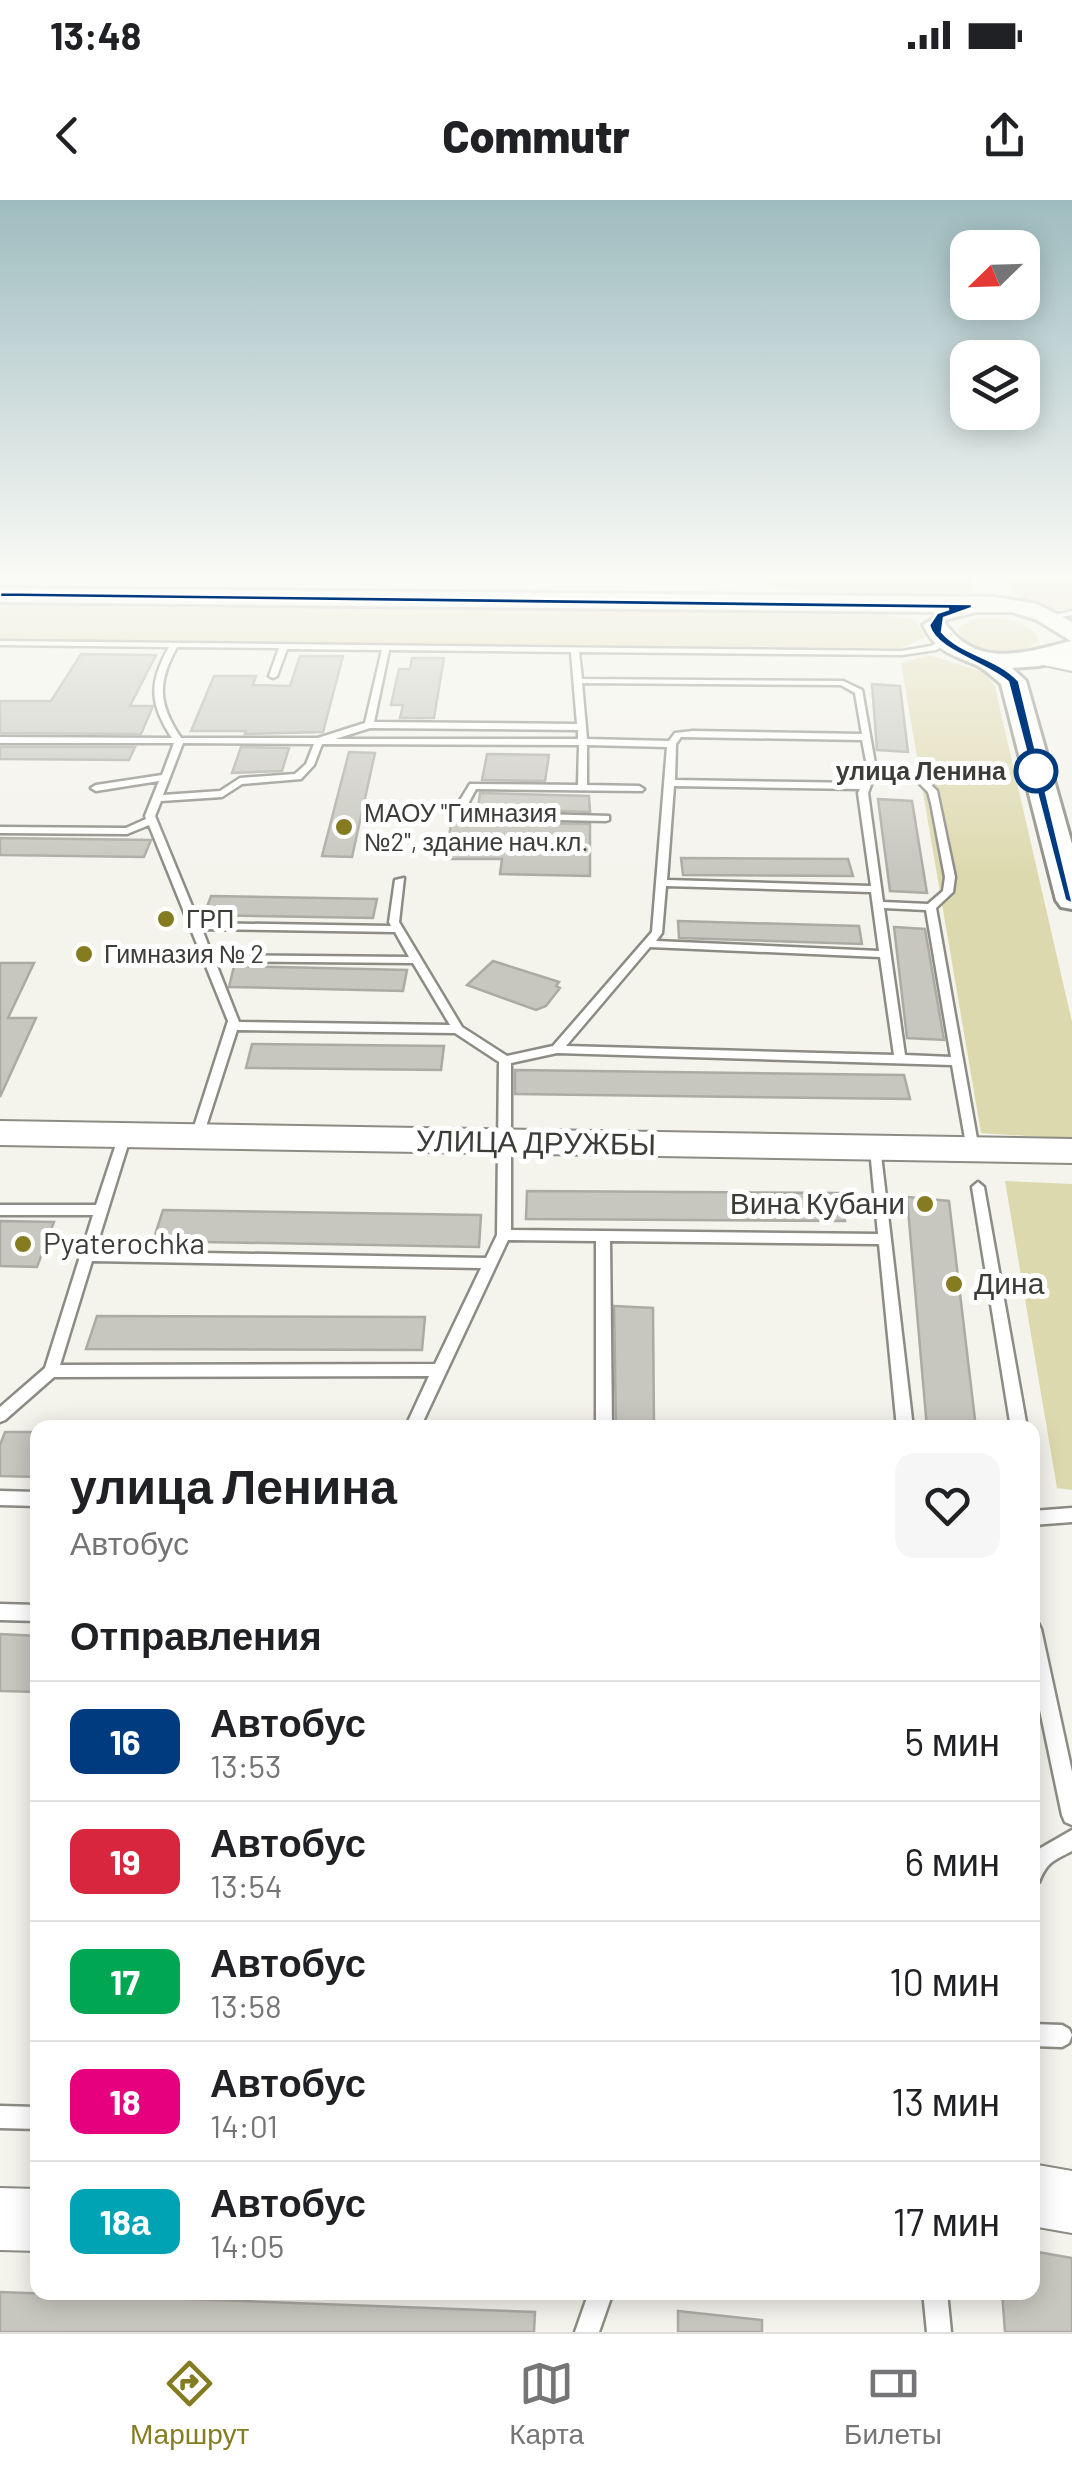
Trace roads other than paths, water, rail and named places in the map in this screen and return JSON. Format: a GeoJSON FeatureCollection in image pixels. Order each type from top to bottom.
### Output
{"type":"FeatureCollection","features":[{"type":"Feature","properties":{"kind":"main road"},"geometry":{"type":"LineString","coordinates":[[1005,674],[1013,681],[1072,900]]}},
{"type":"Feature","properties":{"kind":"main road"},"geometry":{"type":"LineString","coordinates":[[1030,674],[1072,832]]}},
{"type":"Feature","properties":{"kind":"main road","name":"УЛИЦА ДРУЖБЫ"},"geometry":{"type":"LineString","coordinates":[[0,1132],[1072,1151]]}},
{"type":"Feature","properties":{"kind":"main road"},"geometry":{"type":"LineString","coordinates":[[1040,2196],[1072,2202]]}},
{"type":"Feature","properties":{"kind":"main road"},"geometry":{"type":"LineString","coordinates":[[0,2219],[30,2220]]}},
{"type":"Feature","properties":{"kind":"lane"},"geometry":{"type":"LineString","coordinates":[[157,674],[155,692],[178,742],[152,820],[234,1021],[198,1136]]}},
{"type":"Feature","properties":{"kind":"lane"},"geometry":{"type":"LineString","coordinates":[[369,725],[380,674]]}},
{"type":"Feature","properties":{"kind":"lane"},"geometry":{"type":"LineString","coordinates":[[577,674],[583,742],[582,788]]}},
{"type":"Feature","properties":{"kind":"lane"},"geometry":{"type":"LineString","coordinates":[[577,681],[850,684],[859,692],[872,771],[865,786],[876,889],[900,1058]]}},
{"type":"Feature","properties":{"kind":"lane"},"geometry":{"type":"LineString","coordinates":[[319,741],[369,725],[582,727]]}},
{"type":"Feature","properties":{"kind":"lane"},"geometry":{"type":"LineString","coordinates":[[557,1049],[656,933],[674,738],[683,734],[867,737]]}},
{"type":"Feature","properties":{"kind":"lane"},"geometry":{"type":"LineString","coordinates":[[0,740],[672,744]]}},
{"type":"Feature","properties":{"kind":"lane"},"geometry":{"type":"LineString","coordinates":[[157,798],[222,794],[240,781],[298,776],[310,765],[319,741]]}},
{"type":"Feature","properties":{"kind":"lane"},"geometry":{"type":"LineString","coordinates":[[872,771],[916,774],[932,791],[950,877],[948,892],[931,907],[878,905]]}},
{"type":"Feature","properties":{"kind":"lane"},"geometry":{"type":"LineString","coordinates":[[96,788],[165,777]]}},
{"type":"Feature","properties":{"kind":"lane"},"geometry":{"type":"LineString","coordinates":[[670,783],[865,786]]}},
{"type":"Feature","properties":{"kind":"lane"},"geometry":{"type":"LineString","coordinates":[[606,818],[466,815],[464,802],[473,786],[639,788]]}},
{"type":"Feature","properties":{"kind":"lane"},"geometry":{"type":"LineString","coordinates":[[0,830],[126,832],[152,820]]}},
{"type":"Feature","properties":{"kind":"lane"},"geometry":{"type":"LineString","coordinates":[[400,880],[394,922],[398,929],[458,1030],[505,1060],[557,1049],[959,1061]]}},
{"type":"Feature","properties":{"kind":"lane"},"geometry":{"type":"LineString","coordinates":[[660,883],[876,889]]}},
{"type":"Feature","properties":{"kind":"lane"},"geometry":{"type":"LineString","coordinates":[[931,907],[973,1150]]}},
{"type":"Feature","properties":{"kind":"lane"},"geometry":{"type":"LineString","coordinates":[[196,926],[398,929]]}},
{"type":"Feature","properties":{"kind":"lane"},"geometry":{"type":"LineString","coordinates":[[646,944],[884,954]]}},
{"type":"Feature","properties":{"kind":"lane"},"geometry":{"type":"LineString","coordinates":[[208,958],[418,960]]}},
{"type":"Feature","properties":{"kind":"lane"},"geometry":{"type":"LineString","coordinates":[[233,1026],[458,1030]]}},
{"type":"Feature","properties":{"kind":"lane"},"geometry":{"type":"LineString","coordinates":[[416,1420],[504,1235],[505,1060]]}},
{"type":"Feature","properties":{"kind":"lane"},"geometry":{"type":"LineString","coordinates":[[0,1416],[51,1371],[125,1135]]}},
{"type":"Feature","properties":{"kind":"lane"},"geometry":{"type":"LineString","coordinates":[[876,1149],[903,1420]]}},
{"type":"Feature","properties":{"kind":"lane"},"geometry":{"type":"LineString","coordinates":[[978,1187],[1018,1420]]}},
{"type":"Feature","properties":{"kind":"lane"},"geometry":{"type":"LineString","coordinates":[[0,1210],[101,1210]]}},
{"type":"Feature","properties":{"kind":"lane"},"geometry":{"type":"LineString","coordinates":[[504,1235],[883,1238]]}},
{"type":"Feature","properties":{"kind":"lane"},"geometry":{"type":"LineString","coordinates":[[603,1237],[604,1420]]}},
{"type":"Feature","properties":{"kind":"lane"},"geometry":{"type":"LineString","coordinates":[[86,1256],[490,1264]]}},
{"type":"Feature","properties":{"kind":"lane"},"geometry":{"type":"LineString","coordinates":[[51,1371],[439,1370]]}},
{"type":"Feature","properties":{"kind":"lane"},"geometry":{"type":"LineString","coordinates":[[0,1498],[30,1500]]}},
{"type":"Feature","properties":{"kind":"lane"},"geometry":{"type":"LineString","coordinates":[[1040,1513],[1072,1515]]}},
{"type":"Feature","properties":{"kind":"lane"},"geometry":{"type":"LineString","coordinates":[[0,1612],[30,1613]]}},
{"type":"Feature","properties":{"kind":"lane"},"geometry":{"type":"LineString","coordinates":[[1040,1671],[1072,1815]]}},
{"type":"Feature","properties":{"kind":"lane"},"geometry":{"type":"LineString","coordinates":[[1040,1857],[1072,1840]]}},
{"type":"Feature","properties":{"kind":"lane"},"geometry":{"type":"LineString","coordinates":[[1040,2035],[1062,2036]]}},
{"type":"Feature","properties":{"kind":"lane"},"geometry":{"type":"LineString","coordinates":[[0,2117],[30,2118]]}},
{"type":"Feature","properties":{"kind":"lane"},"geometry":{"type":"LineString","coordinates":[[587,2332],[597,2300]]}},
{"type":"Feature","properties":{"kind":"lane"},"geometry":{"type":"LineString","coordinates":[[936,2300],[939,2332]]}},
{"type":"Feature","properties":{"kind":"place","name":"улица Ленина"},"geometry":{"type":"Point","coordinates":[1036,771]}},
{"type":"Feature","properties":{"kind":"place","name":"МАОУ \"Гимназия №2\", здание нач.кл."},"geometry":{"type":"Point","coordinates":[344,827]}},
{"type":"Feature","properties":{"kind":"place","name":"ГРП"},"geometry":{"type":"Point","coordinates":[166,919]}},
{"type":"Feature","properties":{"kind":"place","name":"Гимназия № 2"},"geometry":{"type":"Point","coordinates":[84,954]}},
{"type":"Feature","properties":{"kind":"place","name":"Вина Кубани"},"geometry":{"type":"Point","coordinates":[925,1204]}},
{"type":"Feature","properties":{"kind":"place","name":"Pyaterochka"},"geometry":{"type":"Point","coordinates":[23,1244]}},
{"type":"Feature","properties":{"kind":"place","name":"Дина"},"geometry":{"type":"Point","coordinates":[954,1284]}}]}
